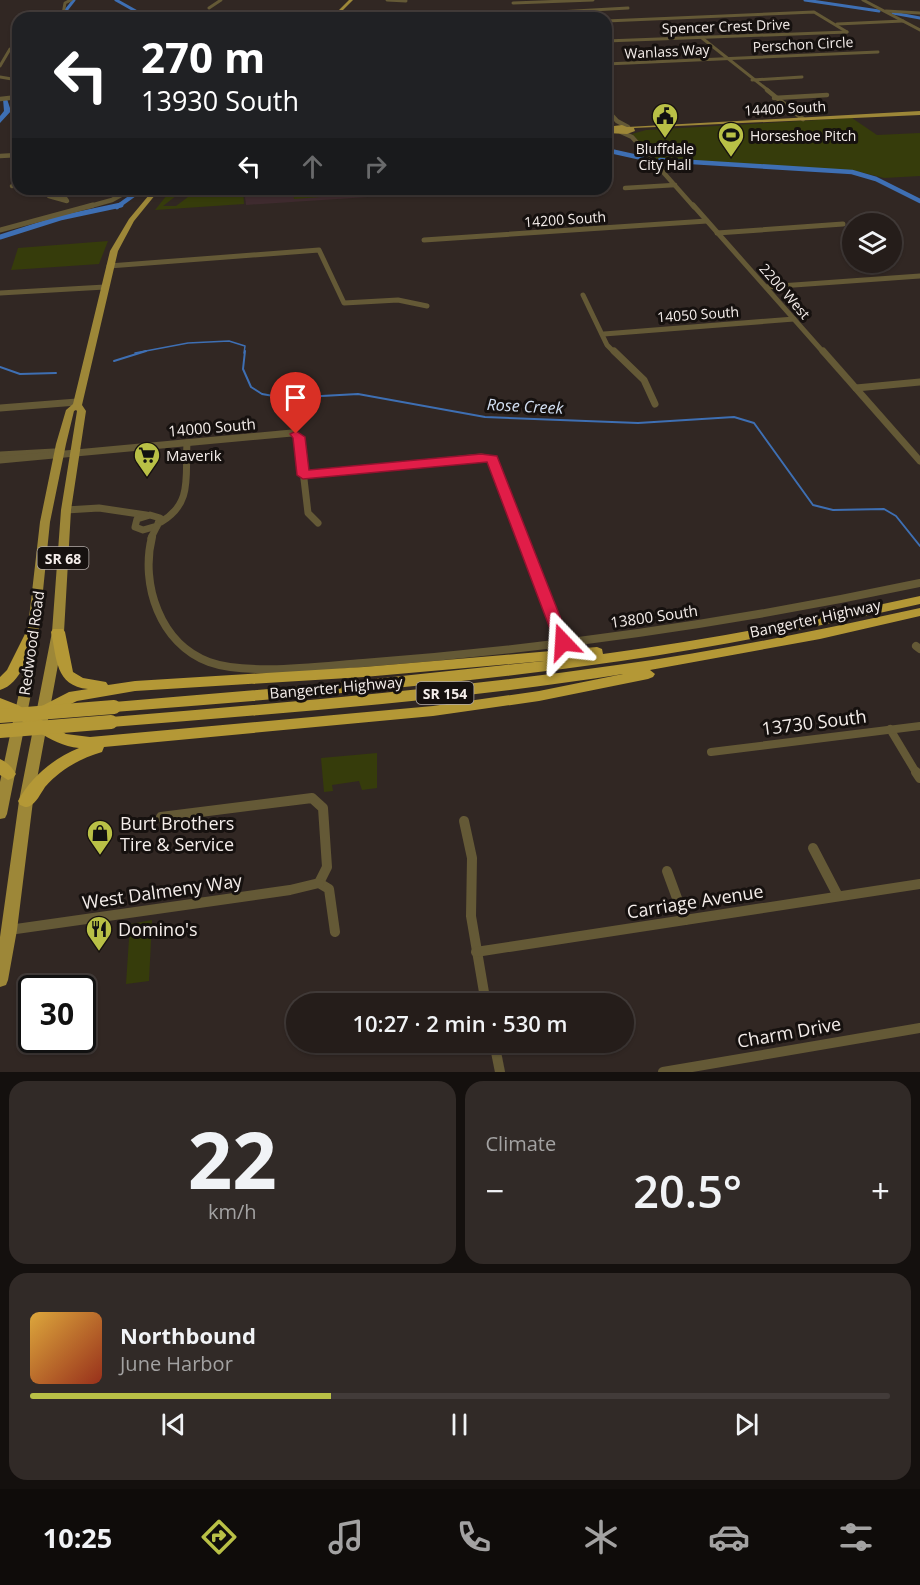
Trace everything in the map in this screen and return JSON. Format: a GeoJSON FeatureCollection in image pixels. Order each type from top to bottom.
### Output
{"type":"FeatureCollection","features":[{"type":"Feature","properties":{"kind":"highway","name":"Bangerter Highway"},"geometry":{"type":"LineString","coordinates":[[0,731],[113,715],[465,677],[730,639],[920,600]]}},
{"type":"Feature","properties":{"kind":"highway","name":"Bangerter Highway"},"geometry":{"type":"LineString","coordinates":[[0,716],[113,715],[331,705],[482,689],[633,669],[777,644],[920,612]]}},
{"type":"Feature","properties":{"kind":"highway"},"geometry":{"type":"LineString","coordinates":[[58,632],[68,674],[75,681],[88,685],[135,686],[364,672],[730,639]]}},
{"type":"Feature","properties":{"kind":"highway"},"geometry":{"type":"LineString","coordinates":[[0,684],[13,673],[31,635]]}},
{"type":"Feature","properties":{"kind":"highway"},"geometry":{"type":"LineString","coordinates":[[0,703],[31,720],[55,737],[76,743],[135,740],[406,714],[505,702],[687,667],[777,644]]}},
{"type":"Feature","properties":{"kind":"highway"},"geometry":{"type":"LineString","coordinates":[[0,738],[17,730],[44,711],[80,694],[135,686]]}},
{"type":"Feature","properties":{"kind":"highway"},"geometry":{"type":"LineString","coordinates":[[26,801],[53,769],[72,755],[135,740]]}},
{"type":"Feature","properties":{"kind":"main road"},"geometry":{"type":"LineString","coordinates":[[339,12],[351,0]]}},
{"type":"Feature","properties":{"kind":"main road","name":"14400 South"},"geometry":{"type":"LineString","coordinates":[[618,128],[631,131],[920,113]]}},
{"type":"Feature","properties":{"kind":"main road"},"geometry":{"type":"LineString","coordinates":[[612,129],[618,128]]}},
{"type":"Feature","properties":{"kind":"main road","name":"SR 68"},"geometry":{"type":"LineString","coordinates":[[146,204],[153,195]]}},
{"type":"Feature","properties":{"kind":"main road","name":"SR 68"},"geometry":{"type":"LineString","coordinates":[[146,204],[157,195]]}},
{"type":"Feature","properties":{"kind":"main road","name":"Redwood Road"},"geometry":{"type":"LineString","coordinates":[[31,720],[28,679],[31,635],[45,522],[59,453],[70,410],[77,404],[109,266],[131,220],[146,204]]}},
{"type":"Feature","properties":{"kind":"main road","name":"Redwood Road"},"geometry":{"type":"LineString","coordinates":[[44,711],[58,632],[66,510],[82,411],[77,404]]}},
{"type":"Feature","properties":{"kind":"main road","name":"SR 68"},"geometry":{"type":"LineString","coordinates":[[0,980],[26,801],[31,720]]}},
{"type":"Feature","properties":{"kind":"main road"},"geometry":{"type":"LineString","coordinates":[[0,814],[4,770],[17,730]]}},
{"type":"Feature","properties":{"kind":"street"},"geometry":{"type":"LineString","coordinates":[[63,12],[65,3],[72,0]]}},
{"type":"Feature","properties":{"kind":"street"},"geometry":{"type":"LineString","coordinates":[[209,8],[221,0]]}},
{"type":"Feature","properties":{"kind":"street"},"geometry":{"type":"LineString","coordinates":[[387,0],[406,1]]}},
{"type":"Feature","properties":{"kind":"street"},"geometry":{"type":"LineString","coordinates":[[511,2],[593,0]]}},
{"type":"Feature","properties":{"kind":"street"},"geometry":{"type":"LineString","coordinates":[[863,0],[920,30]]}},
{"type":"Feature","properties":{"kind":"street"},"geometry":{"type":"LineString","coordinates":[[558,12],[628,8]]}},
{"type":"Feature","properties":{"kind":"street"},"geometry":{"type":"LineString","coordinates":[[885,11],[920,13]]}},
{"type":"Feature","properties":{"kind":"street"},"geometry":{"type":"LineString","coordinates":[[612,21],[814,12],[836,24],[903,21]]}},
{"type":"Feature","properties":{"kind":"street","name":"Spencer Crest Drive"},"geometry":{"type":"LineString","coordinates":[[612,41],[847,32],[836,24]]}},
{"type":"Feature","properties":{"kind":"street"},"geometry":{"type":"LineString","coordinates":[[702,38],[730,58],[752,80],[803,119]]}},
{"type":"Feature","properties":{"kind":"street"},"geometry":{"type":"LineString","coordinates":[[0,66],[9,49]]}},
{"type":"Feature","properties":{"kind":"street","name":"Perschon Circle"},"geometry":{"type":"LineString","coordinates":[[730,58],[878,52]]}},
{"type":"Feature","properties":{"kind":"street"},"geometry":{"type":"LineString","coordinates":[[0,56],[6,55]]}},
{"type":"Feature","properties":{"kind":"street","name":"Wanlass Way"},"geometry":{"type":"LineString","coordinates":[[612,64],[730,58]]}},
{"type":"Feature","properties":{"kind":"street"},"geometry":{"type":"LineString","coordinates":[[752,80],[802,77]]}},
{"type":"Feature","properties":{"kind":"street"},"geometry":{"type":"LineString","coordinates":[[774,98],[827,95]]}},
{"type":"Feature","properties":{"kind":"street","name":"2200 West"},"geometry":{"type":"LineString","coordinates":[[612,118],[618,128],[631,131],[717,233],[920,461]]}},
{"type":"Feature","properties":{"kind":"street"},"geometry":{"type":"LineString","coordinates":[[625,188],[675,185]]}},
{"type":"Feature","properties":{"kind":"street"},"geometry":{"type":"LineString","coordinates":[[45,195],[49,198],[67,201],[78,208]]}},
{"type":"Feature","properties":{"kind":"street"},"geometry":{"type":"LineString","coordinates":[[0,230],[112,200],[121,195]]}},
{"type":"Feature","properties":{"kind":"street","name":"14200 South"},"geometry":{"type":"LineString","coordinates":[[424,240],[707,221]]}},
{"type":"Feature","properties":{"kind":"street"},"geometry":{"type":"LineString","coordinates":[[717,233],[842,224]]}},
{"type":"Feature","properties":{"kind":"street"},"geometry":{"type":"LineString","coordinates":[[109,266],[319,250],[345,303],[404,300],[427,306]]}},
{"type":"Feature","properties":{"kind":"street"},"geometry":{"type":"LineString","coordinates":[[766,287],[920,276]]}},
{"type":"Feature","properties":{"kind":"street"},"geometry":{"type":"LineString","coordinates":[[0,294],[105,287]]}},
{"type":"Feature","properties":{"kind":"street"},"geometry":{"type":"LineString","coordinates":[[583,295],[604,334],[607,345],[644,380],[655,404]]}},
{"type":"Feature","properties":{"kind":"street","name":"14050 South"},"geometry":{"type":"LineString","coordinates":[[604,334],[794,319]]}},
{"type":"Feature","properties":{"kind":"street"},"geometry":{"type":"LineString","coordinates":[[856,388],[920,382]]}},
{"type":"Feature","properties":{"kind":"street"},"geometry":{"type":"LineString","coordinates":[[0,408],[77,404]]}},
{"type":"Feature","properties":{"kind":"street","name":"14000 South"},"geometry":{"type":"LineString","coordinates":[[0,460],[59,453],[296,434],[299,437],[303,475]]}},
{"type":"Feature","properties":{"kind":"street"},"geometry":{"type":"LineString","coordinates":[[149,546],[152,533],[159,524],[182,506],[186,491],[187,443]]}},
{"type":"Feature","properties":{"kind":"street","name":"14000 South"},"geometry":{"type":"LineString","coordinates":[[0,455],[45,451],[59,453]]}},
{"type":"Feature","properties":{"kind":"street"},"geometry":{"type":"LineString","coordinates":[[318,523],[308,513],[303,475],[490,458],[494,461],[563,642]]}},
{"type":"Feature","properties":{"kind":"street"},"geometry":{"type":"LineString","coordinates":[[137,526],[150,515],[182,506]]}},
{"type":"Feature","properties":{"kind":"street"},"geometry":{"type":"LineString","coordinates":[[66,510],[99,508],[150,515],[160,518],[159,524]]}},
{"type":"Feature","properties":{"kind":"street"},"geometry":{"type":"LineString","coordinates":[[118,512],[137,526],[149,546]]}},
{"type":"Feature","properties":{"kind":"street"},"geometry":{"type":"LineString","coordinates":[[137,526],[159,524]]}},
{"type":"Feature","properties":{"kind":"street","name":"13800 South"},"geometry":{"type":"LineString","coordinates":[[149,546],[152,601],[183,644],[200,659],[238,667],[363,664],[563,642],[776,612],[920,583]]}},
{"type":"Feature","properties":{"kind":"street","name":"13730 South"},"geometry":{"type":"LineString","coordinates":[[711,752],[920,726]]}},
{"type":"Feature","properties":{"kind":"street"},"geometry":{"type":"LineString","coordinates":[[890,729],[920,778]]}},
{"type":"Feature","properties":{"kind":"street"},"geometry":{"type":"LineString","coordinates":[[161,817],[312,798],[323,808],[327,867],[319,883],[329,889],[334,932]]}},
{"type":"Feature","properties":{"kind":"street"},"geometry":{"type":"LineString","coordinates":[[464,820],[472,858],[471,916],[484,993]]}},
{"type":"Feature","properties":{"kind":"street"},"geometry":{"type":"LineString","coordinates":[[813,848],[838,896]]}},
{"type":"Feature","properties":{"kind":"street"},"geometry":{"type":"LineString","coordinates":[[667,871],[685,920]]}},
{"type":"Feature","properties":{"kind":"street","name":"West Dalmeny Way"},"geometry":{"type":"LineString","coordinates":[[9,930],[290,890],[319,883]]}},
{"type":"Feature","properties":{"kind":"street","name":"Carriage Avenue"},"geometry":{"type":"LineString","coordinates":[[476,951],[920,884]]}},
{"type":"Feature","properties":{"kind":"street","name":"Charm Drive"},"geometry":{"type":"LineString","coordinates":[[663,1072],[920,1028]]}},
{"type":"Feature","properties":{"kind":"street"},"geometry":{"type":"LineString","coordinates":[[496,1053],[500,1072]]}},
{"type":"Feature","properties":{"kind":"shaded area"},"geometry":{"type":"Polygon","coordinates":[[[245,195],[398,195],[246,205],[245,195]]]}},
{"type":"Feature","properties":{"kind":"green space"},"geometry":{"type":"Polygon","coordinates":[[[852,118],[877,135],[920,133],[920,176],[884,178],[860,172],[655,159],[632,134],[646,130],[852,118]]]}},
{"type":"Feature","properties":{"kind":"green space"},"geometry":{"type":"Polygon","coordinates":[[[167,195],[177,195],[163,206],[176,206],[192,195],[243,195],[244,204],[155,210],[167,195]]]}},
{"type":"Feature","properties":{"kind":"green space"},"geometry":{"type":"Polygon","coordinates":[[[293,195],[348,195],[294,199],[293,195]]]}},
{"type":"Feature","properties":{"kind":"green space"},"geometry":{"type":"Polygon","coordinates":[[[108,241],[99,264],[11,270],[18,248],[108,241]]]}},
{"type":"Feature","properties":{"kind":"green space"},"geometry":{"type":"Polygon","coordinates":[[[377,753],[377,788],[362,790],[359,781],[332,785],[333,791],[324,792],[321,758],[377,753]]]}},
{"type":"Feature","properties":{"kind":"green space"},"geometry":{"type":"Polygon","coordinates":[[[152,920],[149,981],[126,984],[130,924],[152,920]]]}},
{"type":"Feature","properties":{"kind":"waterway"},"geometry":{"type":"LineString","coordinates":[[65,12],[74,0]]}},
{"type":"Feature","properties":{"kind":"waterway"},"geometry":{"type":"LineString","coordinates":[[116,0],[137,12]]}},
{"type":"Feature","properties":{"kind":"waterway"},"geometry":{"type":"LineString","coordinates":[[805,0],[879,11]]}},
{"type":"Feature","properties":{"kind":"waterway"},"geometry":{"type":"LineString","coordinates":[[893,13],[920,18]]}},
{"type":"Feature","properties":{"kind":"waterway"},"geometry":{"type":"LineString","coordinates":[[0,121],[8,111],[5,100]]}},
{"type":"Feature","properties":{"kind":"waterway"},"geometry":{"type":"LineString","coordinates":[[612,151],[642,158]]}},
{"type":"Feature","properties":{"kind":"waterway"},"geometry":{"type":"LineString","coordinates":[[660,160],[852,172],[876,179],[920,201]]}},
{"type":"Feature","properties":{"kind":"waterway"},"geometry":{"type":"LineString","coordinates":[[119,205],[134,195]]}},
{"type":"Feature","properties":{"kind":"waterway"},"geometry":{"type":"LineString","coordinates":[[0,237],[60,218],[119,205]]}},
{"type":"Feature","properties":{"kind":"waterway","name":"Rose Creek"},"geometry":{"type":"LineString","coordinates":[[135,353],[188,343],[229,341],[245,346],[244,353]]}},
{"type":"Feature","properties":{"kind":"waterway","name":"Rose Creek"},"geometry":{"type":"LineString","coordinates":[[114,361],[146,351]]}},
{"type":"Feature","properties":{"kind":"waterway","name":"Rose Creek"},"geometry":{"type":"LineString","coordinates":[[245,351],[243,369],[251,387],[262,394],[285,398],[358,394],[485,417],[638,423],[734,417],[754,423],[813,505],[833,510],[884,509],[896,516],[920,546]]}},
{"type":"Feature","properties":{"kind":"waterway","name":"Rose Creek"},"geometry":{"type":"LineString","coordinates":[[0,367],[20,374],[56,373]]}},
{"type":"Feature","properties":{"kind":"place","name":"Bluffdale City Hall"},"geometry":{"type":"Point","coordinates":[665,139]}},
{"type":"Feature","properties":{"kind":"place","name":"Horseshoe Pitch"},"geometry":{"type":"Point","coordinates":[731,158]}},
{"type":"Feature","properties":{"kind":"place","name":"Maverik"},"geometry":{"type":"Point","coordinates":[147,478]}},
{"type":"Feature","properties":{"kind":"place","name":"Burt Brothers Tire & Service"},"geometry":{"type":"Point","coordinates":[100,856]}},
{"type":"Feature","properties":{"kind":"place","name":"Domino's"},"geometry":{"type":"Point","coordinates":[99,952]}},
{"type":"Feature","properties":{"kind":"route"},"geometry":{"type":"LineString","coordinates":[[296,434],[299,437],[303,475],[481,457],[492,459],[563,642]]}}]}
